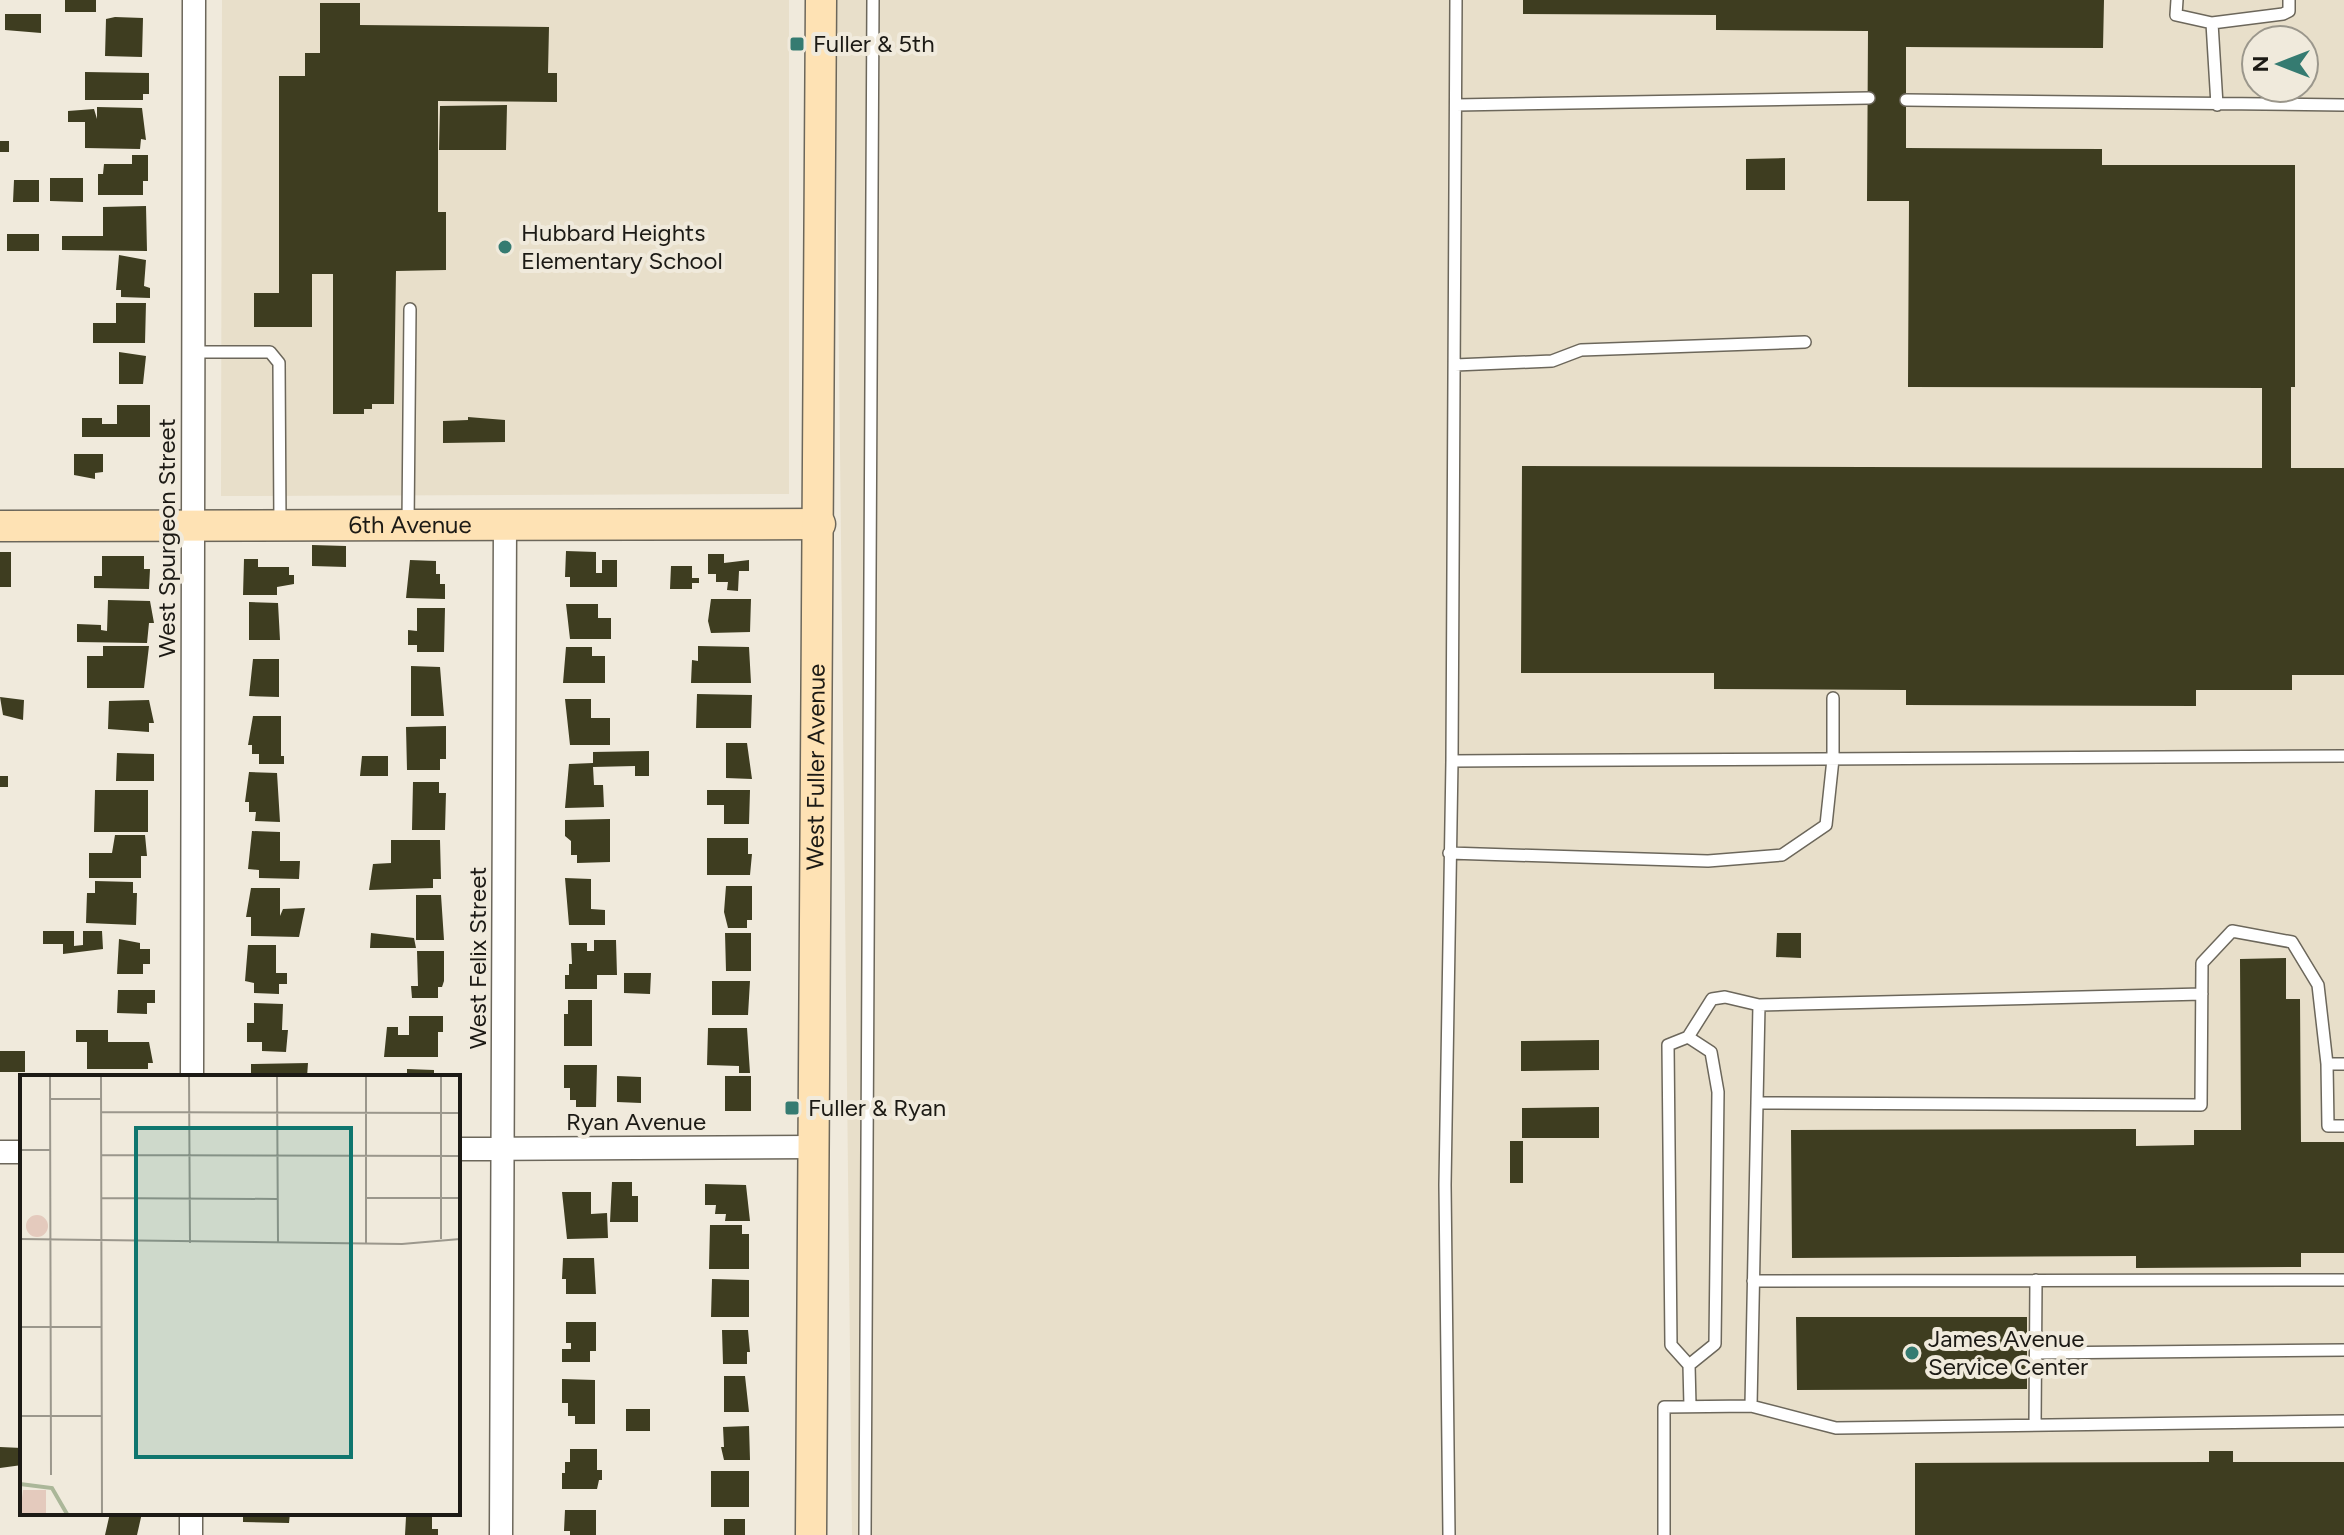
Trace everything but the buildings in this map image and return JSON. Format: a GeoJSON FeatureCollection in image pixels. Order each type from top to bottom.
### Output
{"type":"FeatureCollection","features":[{"type":"Feature","properties":{"kind":"street","name":"West Spurgeon Street"},"geometry":{"type":"LineString","coordinates":[[192,1075],[194,0]]}},
{"type":"Feature","properties":{"kind":"street","name":"West Fuller Avenue"},"geometry":{"type":"LineString","coordinates":[[811,1535],[820,524],[821,0]]}},
{"type":"Feature","properties":{"kind":"street","name":"6th Avenue"},"geometry":{"type":"LineString","coordinates":[[0,526],[820,524]]}},
{"type":"Feature","properties":{"kind":"street","name":"West Felix Street"},"geometry":{"type":"LineString","coordinates":[[501,1535],[505,525]]}},
{"type":"Feature","properties":{"kind":"street","name":"Ryan Avenue"},"geometry":{"type":"LineString","coordinates":[[460,1149],[815,1147]]}},
{"type":"Feature","properties":{"kind":"lane"},"geometry":{"type":"LineString","coordinates":[[865,1535],[873,0]]}},
{"type":"Feature","properties":{"kind":"lane"},"geometry":{"type":"LineString","coordinates":[[1449,1535],[1445,1185],[1452,761],[1456,0]]}},
{"type":"Feature","properties":{"kind":"lane"},"geometry":{"type":"LineString","coordinates":[[2177,0],[2176,15],[2212,23],[2283,14],[2289,11],[2289,0]]}},
{"type":"Feature","properties":{"kind":"lane"},"geometry":{"type":"LineString","coordinates":[[2212,23],[2217,105]]}},
{"type":"Feature","properties":{"kind":"lane"},"geometry":{"type":"LineString","coordinates":[[1456,105],[1869,98]]}},
{"type":"Feature","properties":{"kind":"lane"},"geometry":{"type":"LineString","coordinates":[[1906,100],[2344,105]]}},
{"type":"Feature","properties":{"kind":"lane"},"geometry":{"type":"LineString","coordinates":[[408,525],[410,309]]}},
{"type":"Feature","properties":{"kind":"lane"},"geometry":{"type":"LineString","coordinates":[[1455,365],[1552,361],[1581,350],[1805,342]]}},
{"type":"Feature","properties":{"kind":"lane"},"geometry":{"type":"LineString","coordinates":[[194,352],[270,352],[279,363],[280,526]]}},
{"type":"Feature","properties":{"kind":"lane"},"geometry":{"type":"LineString","coordinates":[[1449,853],[1708,861],[1782,855],[1826,825],[1833,759],[1833,698]]}},
{"type":"Feature","properties":{"kind":"lane"},"geometry":{"type":"LineString","coordinates":[[1452,761],[2344,756]]}},
{"type":"Feature","properties":{"kind":"lane"},"geometry":{"type":"LineString","coordinates":[[1757,1103],[2201,1105],[2202,963],[2232,931],[2292,942],[2318,985],[2327,1064],[2328,1126],[2344,1126]]}},
{"type":"Feature","properties":{"kind":"lane"},"geometry":{"type":"LineString","coordinates":[[1690,1406],[1689,1365],[1671,1345],[1668,1045],[1688,1037],[1712,999],[1725,997],[1759,1005],[2202,994]]}},
{"type":"Feature","properties":{"kind":"lane"},"geometry":{"type":"LineString","coordinates":[[1751,1406],[1759,1005]]}},
{"type":"Feature","properties":{"kind":"lane"},"geometry":{"type":"LineString","coordinates":[[1688,1037],[1711,1052],[1718,1092],[1715,1344],[1689,1365]]}},
{"type":"Feature","properties":{"kind":"lane"},"geometry":{"type":"LineString","coordinates":[[2327,1064],[2344,1064]]}},
{"type":"Feature","properties":{"kind":"lane"},"geometry":{"type":"LineString","coordinates":[[2035,1425],[2036,1280]]}},
{"type":"Feature","properties":{"kind":"lane"},"geometry":{"type":"LineString","coordinates":[[1753,1281],[2344,1280]]}},
{"type":"Feature","properties":{"kind":"lane"},"geometry":{"type":"LineString","coordinates":[[2036,1353],[2344,1350]]}},
{"type":"Feature","properties":{"kind":"lane"},"geometry":{"type":"LineString","coordinates":[[1664,1535],[1664,1407],[1751,1406],[1836,1428],[2344,1421]]}},
{"type":"Feature","properties":{"kind":"shaded area","name":"Hubbard Heights Elementary School"},"geometry":{"type":"Polygon","coordinates":[[[222,0],[789,0],[789,494],[221,496],[222,0]]]}},
{"type":"Feature","properties":{"kind":"shaded area"},"geometry":{"type":"Polygon","coordinates":[[[835,0],[2344,0],[2344,1535],[852,1535],[835,0]]]}},
{"type":"Feature","properties":{"kind":"place","name":"Fuller & 5th"},"geometry":{"type":"Point","coordinates":[797,44]}},
{"type":"Feature","properties":{"kind":"place","name":"Hubbard Heights Elementary School"},"geometry":{"type":"Point","coordinates":[505,247]}},
{"type":"Feature","properties":{"kind":"place","name":"Fuller & Ryan"},"geometry":{"type":"Point","coordinates":[792,1108]}},
{"type":"Feature","properties":{"kind":"place","name":"James Avenue Service Center"},"geometry":{"type":"Point","coordinates":[1912,1353]}}]}
